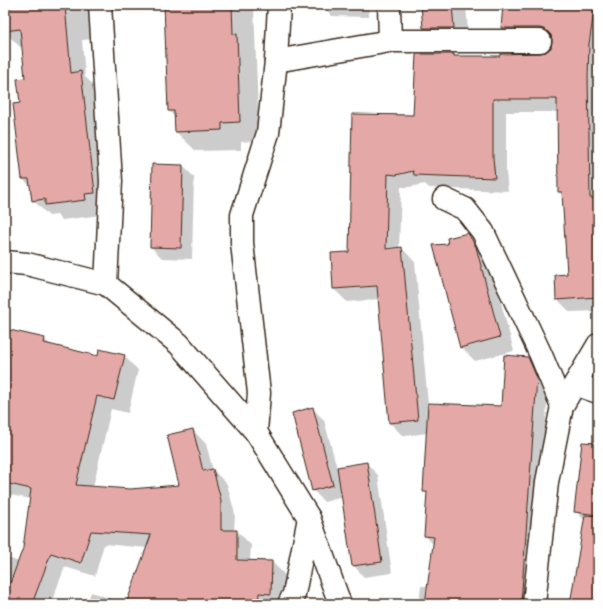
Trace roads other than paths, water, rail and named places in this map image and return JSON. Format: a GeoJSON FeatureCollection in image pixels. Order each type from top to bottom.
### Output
{"type":"FeatureCollection","features":[{"type":"Feature","properties":{"kind":"street"},"geometry":{"type":"LineString","coordinates":[[100,5],[111,181],[106,284]]}},
{"type":"Feature","properties":{"kind":"street"},"geometry":{"type":"LineString","coordinates":[[256,432],[259,393],[242,243],[242,214],[268,132],[276,61],[279,5]]}},
{"type":"Feature","properties":{"kind":"street"},"geometry":{"type":"LineString","coordinates":[[389,5],[390,41]]}},
{"type":"Feature","properties":{"kind":"street"},"geometry":{"type":"LineString","coordinates":[[276,61],[390,41],[540,41]]}},
{"type":"Feature","properties":{"kind":"street"},"geometry":{"type":"LineString","coordinates":[[444,199],[465,209],[483,232],[542,355],[562,406]]}},
{"type":"Feature","properties":{"kind":"street"},"geometry":{"type":"LineString","coordinates":[[5,262],[27,264],[106,284],[179,344],[256,432],[308,518],[340,604]]}},
{"type":"Feature","properties":{"kind":"street"},"geometry":{"type":"LineString","coordinates":[[534,604],[547,482],[562,406],[598,345]]}},
{"type":"Feature","properties":{"kind":"street"},"geometry":{"type":"LineString","coordinates":[[575,384],[598,392]]}},
{"type":"Feature","properties":{"kind":"street"},"geometry":{"type":"LineString","coordinates":[[289,604],[294,594],[308,518]]}}]}
